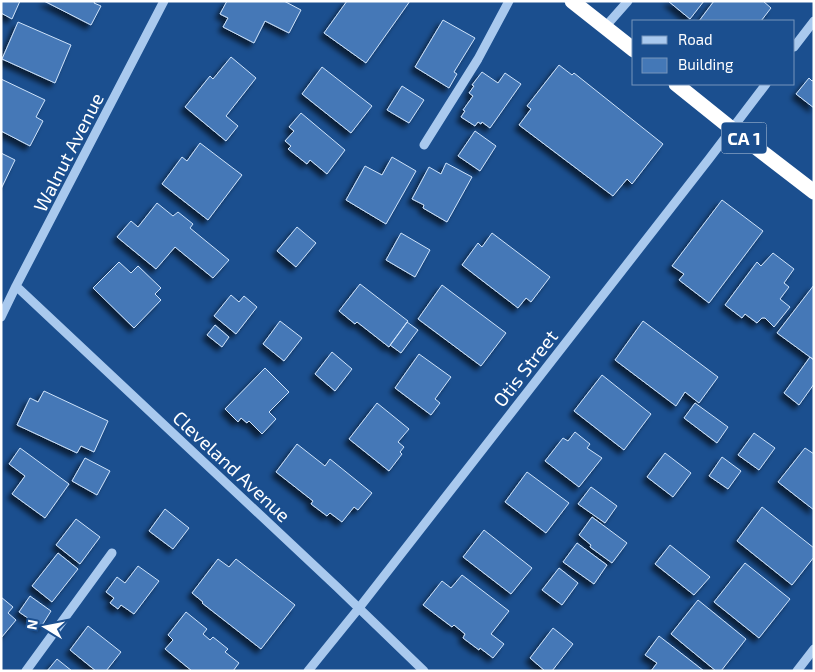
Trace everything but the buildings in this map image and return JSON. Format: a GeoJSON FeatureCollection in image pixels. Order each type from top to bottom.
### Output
{"type":"FeatureCollection","features":[{"type":"Feature","properties":{"kind":"highway"},"geometry":{"type":"LineString","coordinates":[[572,1],[632,48]]}},
{"type":"Feature","properties":{"kind":"highway","name":"CA 1"},"geometry":{"type":"LineString","coordinates":[[677,85],[814,192]]}},
{"type":"Feature","properties":{"kind":"street","name":"Walnut Avenue"},"geometry":{"type":"LineString","coordinates":[[1,317],[164,1]]}},
{"type":"Feature","properties":{"kind":"street"},"geometry":{"type":"LineString","coordinates":[[424,145],[478,59],[509,1]]}},
{"type":"Feature","properties":{"kind":"street"},"geometry":{"type":"LineString","coordinates":[[605,27],[628,1]]}},
{"type":"Feature","properties":{"kind":"street"},"geometry":{"type":"LineString","coordinates":[[795,46],[814,20]]}},
{"type":"Feature","properties":{"kind":"street","name":"Otis Street"},"geometry":{"type":"LineString","coordinates":[[308,671],[765,85]]}},
{"type":"Feature","properties":{"kind":"street","name":"Cleveland Avenue"},"geometry":{"type":"LineString","coordinates":[[16,286],[424,671]]}},
{"type":"Feature","properties":{"kind":"street"},"geometry":{"type":"LineString","coordinates":[[26,671],[112,553]]}},
{"type":"Feature","properties":{"kind":"street"},"geometry":{"type":"LineString","coordinates":[[797,671],[814,649]]}}]}
